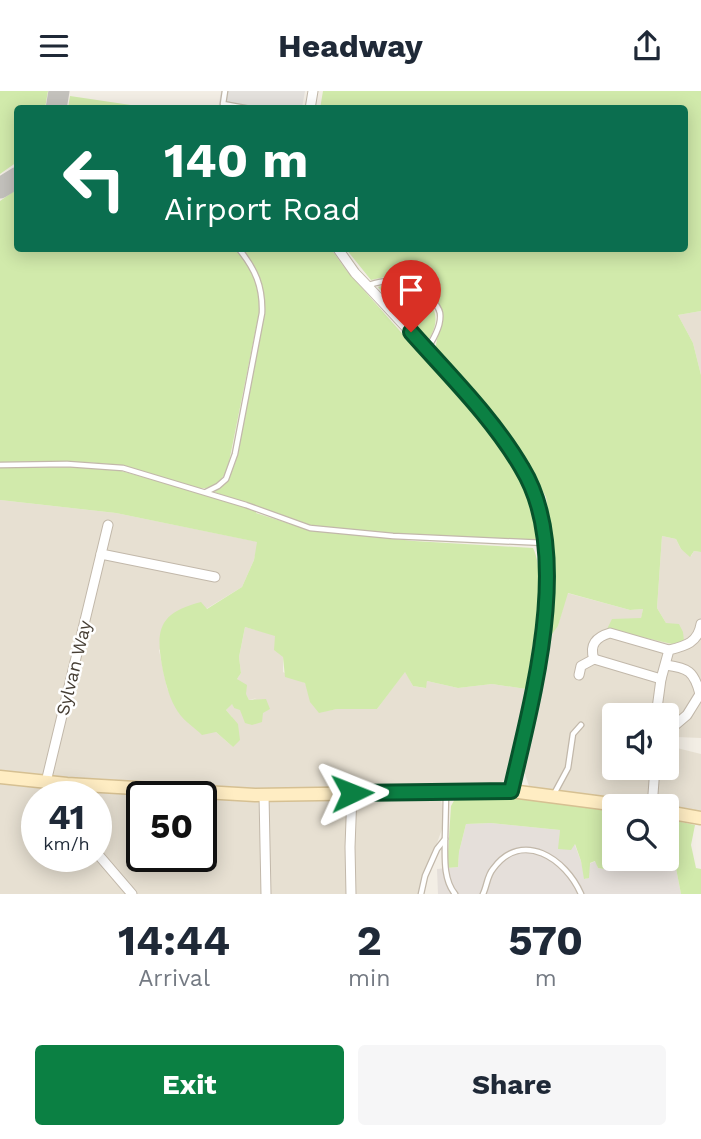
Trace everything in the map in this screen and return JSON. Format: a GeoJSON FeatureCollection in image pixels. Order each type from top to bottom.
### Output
{"type":"FeatureCollection","features":[{"type":"Feature","properties":{"kind":"main road"},"geometry":{"type":"LineString","coordinates":[[0,777],[37,781]]}},
{"type":"Feature","properties":{"kind":"main road"},"geometry":{"type":"LineString","coordinates":[[112,786],[264,795],[511,791],[602,802]]}},
{"type":"Feature","properties":{"kind":"main road"},"geometry":{"type":"LineString","coordinates":[[679,814],[701,818]]}},
{"type":"Feature","properties":{"kind":"street"},"geometry":{"type":"LineString","coordinates":[[340,252],[499,433],[524,470],[540,509],[546,543],[548,583],[529,710],[511,791]]}},
{"type":"Feature","properties":{"kind":"street","name":"Sylvan Way"},"geometry":{"type":"LineString","coordinates":[[46,781],[108,525]]}},
{"type":"Feature","properties":{"kind":"street"},"geometry":{"type":"LineString","coordinates":[[101,554],[215,577]]}},
{"type":"Feature","properties":{"kind":"street"},"geometry":{"type":"LineString","coordinates":[[594,659],[591,651],[594,641],[601,635],[610,633],[669,650],[695,640],[701,624]]}},
{"type":"Feature","properties":{"kind":"street"},"geometry":{"type":"LineString","coordinates":[[658,703],[669,650]]}},
{"type":"Feature","properties":{"kind":"street"},"geometry":{"type":"LineString","coordinates":[[579,675],[581,666],[594,659],[661,679]]}},
{"type":"Feature","properties":{"kind":"street"},"geometry":{"type":"LineString","coordinates":[[666,665],[684,668],[691,673],[700,694],[687,715],[679,722]]}},
{"type":"Feature","properties":{"kind":"street"},"geometry":{"type":"LineString","coordinates":[[351,894],[352,793]]}},
{"type":"Feature","properties":{"kind":"street"},"geometry":{"type":"LineString","coordinates":[[264,795],[266,894]]}},
{"type":"Feature","properties":{"kind":"street"},"geometry":{"type":"LineString","coordinates":[[112,871],[132,894]]}},
{"type":"Feature","properties":{"kind":"lane"},"geometry":{"type":"LineString","coordinates":[[225,91],[223,104],[228,105]]}},
{"type":"Feature","properties":{"kind":"lane"},"geometry":{"type":"LineString","coordinates":[[205,492],[218,487],[226,479],[236,454],[262,313],[257,276],[242,252]]}},
{"type":"Feature","properties":{"kind":"lane"},"geometry":{"type":"LineString","coordinates":[[368,286],[382,281],[409,283],[422,290],[434,302],[440,313],[439,325],[426,350]]}},
{"type":"Feature","properties":{"kind":"lane"},"geometry":{"type":"LineString","coordinates":[[0,465],[123,468],[205,492],[310,528],[393,536],[546,543]]}},
{"type":"Feature","properties":{"kind":"lane"},"geometry":{"type":"LineString","coordinates":[[554,795],[568,768],[573,734],[581,725]]}},
{"type":"Feature","properties":{"kind":"lane"},"geometry":{"type":"LineString","coordinates":[[446,790],[445,862],[447,879],[455,894]]}},
{"type":"Feature","properties":{"kind":"lane"},"geometry":{"type":"LineString","coordinates":[[421,894],[425,876],[437,849],[445,839]]}},
{"type":"Feature","properties":{"kind":"lane"},"geometry":{"type":"LineString","coordinates":[[483,894],[492,870],[515,852],[526,851],[551,856],[561,864],[581,894]]}},
{"type":"Feature","properties":{"kind":"shaded area"},"geometry":{"type":"Polygon","coordinates":[[[221,91],[305,91],[303,105],[219,105],[221,91]]]}},
{"type":"Feature","properties":{"kind":"shaded area"},"geometry":{"type":"Polygon","coordinates":[[[701,311],[701,375],[693,343],[678,315],[701,311]]]}},
{"type":"Feature","properties":{"kind":"shaded area"},"geometry":{"type":"Polygon","coordinates":[[[0,500],[116,513],[258,542],[254,560],[242,587],[206,609],[159,650],[167,688],[179,713],[216,732],[233,747],[232,717],[226,710],[232,703],[234,708],[257,698],[249,700],[237,679],[241,673],[239,657],[245,627],[275,635],[283,657],[283,672],[305,683],[320,712],[337,709],[377,709],[405,671],[413,686],[425,688],[427,681],[458,688],[492,684],[526,689],[510,771],[497,785],[236,790],[217,789],[217,781],[126,782],[0,772],[0,500]]]}},
{"type":"Feature","properties":{"kind":"shaded area"},"geometry":{"type":"Polygon","coordinates":[[[662,536],[676,539],[681,549],[691,556],[694,551],[701,552],[701,738],[679,737],[679,703],[602,703],[602,780],[679,780],[679,748],[701,754],[701,814],[679,810],[679,794],[602,794],[602,798],[529,786],[524,771],[546,631],[558,626],[567,593],[630,610],[643,609],[641,619],[612,619],[652,639],[672,644],[684,641],[666,623],[657,608],[662,536]]]}},
{"type":"Feature","properties":{"kind":"shaded area"},"geometry":{"type":"Polygon","coordinates":[[[0,782],[21,784],[21,872],[107,872],[126,894],[0,894],[0,782]]]}},
{"type":"Feature","properties":{"kind":"shaded area"},"geometry":{"type":"Polygon","coordinates":[[[112,788],[126,788],[126,872],[217,872],[217,790],[437,795],[441,799],[444,817],[442,829],[419,894],[137,894],[112,865],[112,788]]]}},
{"type":"Feature","properties":{"kind":"shaded area"},"geometry":{"type":"Polygon","coordinates":[[[491,823],[560,830],[559,849],[574,843],[585,879],[589,877],[589,864],[596,861],[602,871],[677,871],[681,894],[438,894],[437,869],[458,867],[466,824],[491,823]]]}},
{"type":"Feature","properties":{"kind":"green space"},"geometry":{"type":"Polygon","coordinates":[[[0,91],[48,91],[46,105],[14,105],[14,164],[0,174],[0,91]]]}},
{"type":"Feature","properties":{"kind":"green space"},"geometry":{"type":"Polygon","coordinates":[[[323,91],[701,91],[701,311],[678,315],[693,343],[701,375],[701,552],[694,551],[690,557],[681,549],[676,539],[662,536],[657,608],[666,623],[679,624],[684,641],[672,644],[607,629],[612,619],[641,618],[643,609],[630,610],[568,593],[558,626],[552,634],[546,631],[552,539],[546,497],[518,448],[488,408],[435,350],[442,313],[438,302],[414,282],[385,277],[371,280],[348,252],[688,252],[688,105],[321,105],[323,91]]]}},
{"type":"Feature","properties":{"kind":"green space"},"geometry":{"type":"Polygon","coordinates":[[[70,96],[131,105],[68,105],[70,96]]]}},
{"type":"Feature","properties":{"kind":"green space"},"geometry":{"type":"Polygon","coordinates":[[[14,191],[14,252],[237,252],[246,263],[257,286],[259,313],[228,467],[217,483],[206,488],[197,488],[128,467],[103,463],[0,462],[0,201],[14,191]]]}},
{"type":"Feature","properties":{"kind":"green space"},"geometry":{"type":"Polygon","coordinates":[[[244,252],[333,252],[504,449],[526,491],[540,536],[536,540],[388,533],[310,526],[214,492],[228,480],[235,464],[264,314],[264,296],[253,264],[244,252]]]}},
{"type":"Feature","properties":{"kind":"green space"},"geometry":{"type":"Polygon","coordinates":[[[388,284],[421,295],[434,309],[434,330],[427,342],[378,287],[388,284]]]}},
{"type":"Feature","properties":{"kind":"green space"},"geometry":{"type":"Polygon","coordinates":[[[0,468],[109,468],[125,472],[256,509],[256,513],[309,530],[414,541],[533,548],[539,577],[526,689],[492,684],[458,688],[427,681],[426,688],[413,686],[405,672],[377,709],[337,709],[319,713],[310,702],[305,683],[285,677],[283,657],[274,650],[275,636],[245,627],[239,657],[241,673],[237,679],[247,685],[246,694],[249,700],[266,699],[270,709],[263,713],[262,722],[252,725],[245,723],[240,710],[232,704],[226,710],[238,724],[240,740],[233,747],[216,732],[202,735],[175,707],[164,676],[160,634],[168,618],[176,612],[201,602],[207,609],[242,587],[254,560],[257,542],[116,513],[0,500],[0,468]]]}},
{"type":"Feature","properties":{"kind":"green space"},"geometry":{"type":"Polygon","coordinates":[[[456,797],[532,798],[602,807],[602,869],[598,868],[595,861],[590,863],[589,878],[584,879],[575,844],[571,850],[558,849],[560,830],[491,823],[466,824],[458,867],[447,868],[451,806],[456,797]]]}},
{"type":"Feature","properties":{"kind":"green space"},"geometry":{"type":"Polygon","coordinates":[[[679,822],[695,825],[691,845],[696,868],[701,869],[701,894],[681,894],[677,871],[679,871],[679,822]]]}},
{"type":"Feature","properties":{"kind":"taxiway"},"geometry":{"type":"LineString","coordinates":[[57,105],[59,91]]}},
{"type":"Feature","properties":{"kind":"taxiway"},"geometry":{"type":"LineString","coordinates":[[0,188],[14,179]]}},
{"type":"Feature","properties":{"kind":"route"},"geometry":{"type":"LineString","coordinates":[[352,793],[511,791],[529,710],[544,620],[548,583],[546,543],[540,509],[533,489],[524,470],[499,433],[411,332]]}}]}
